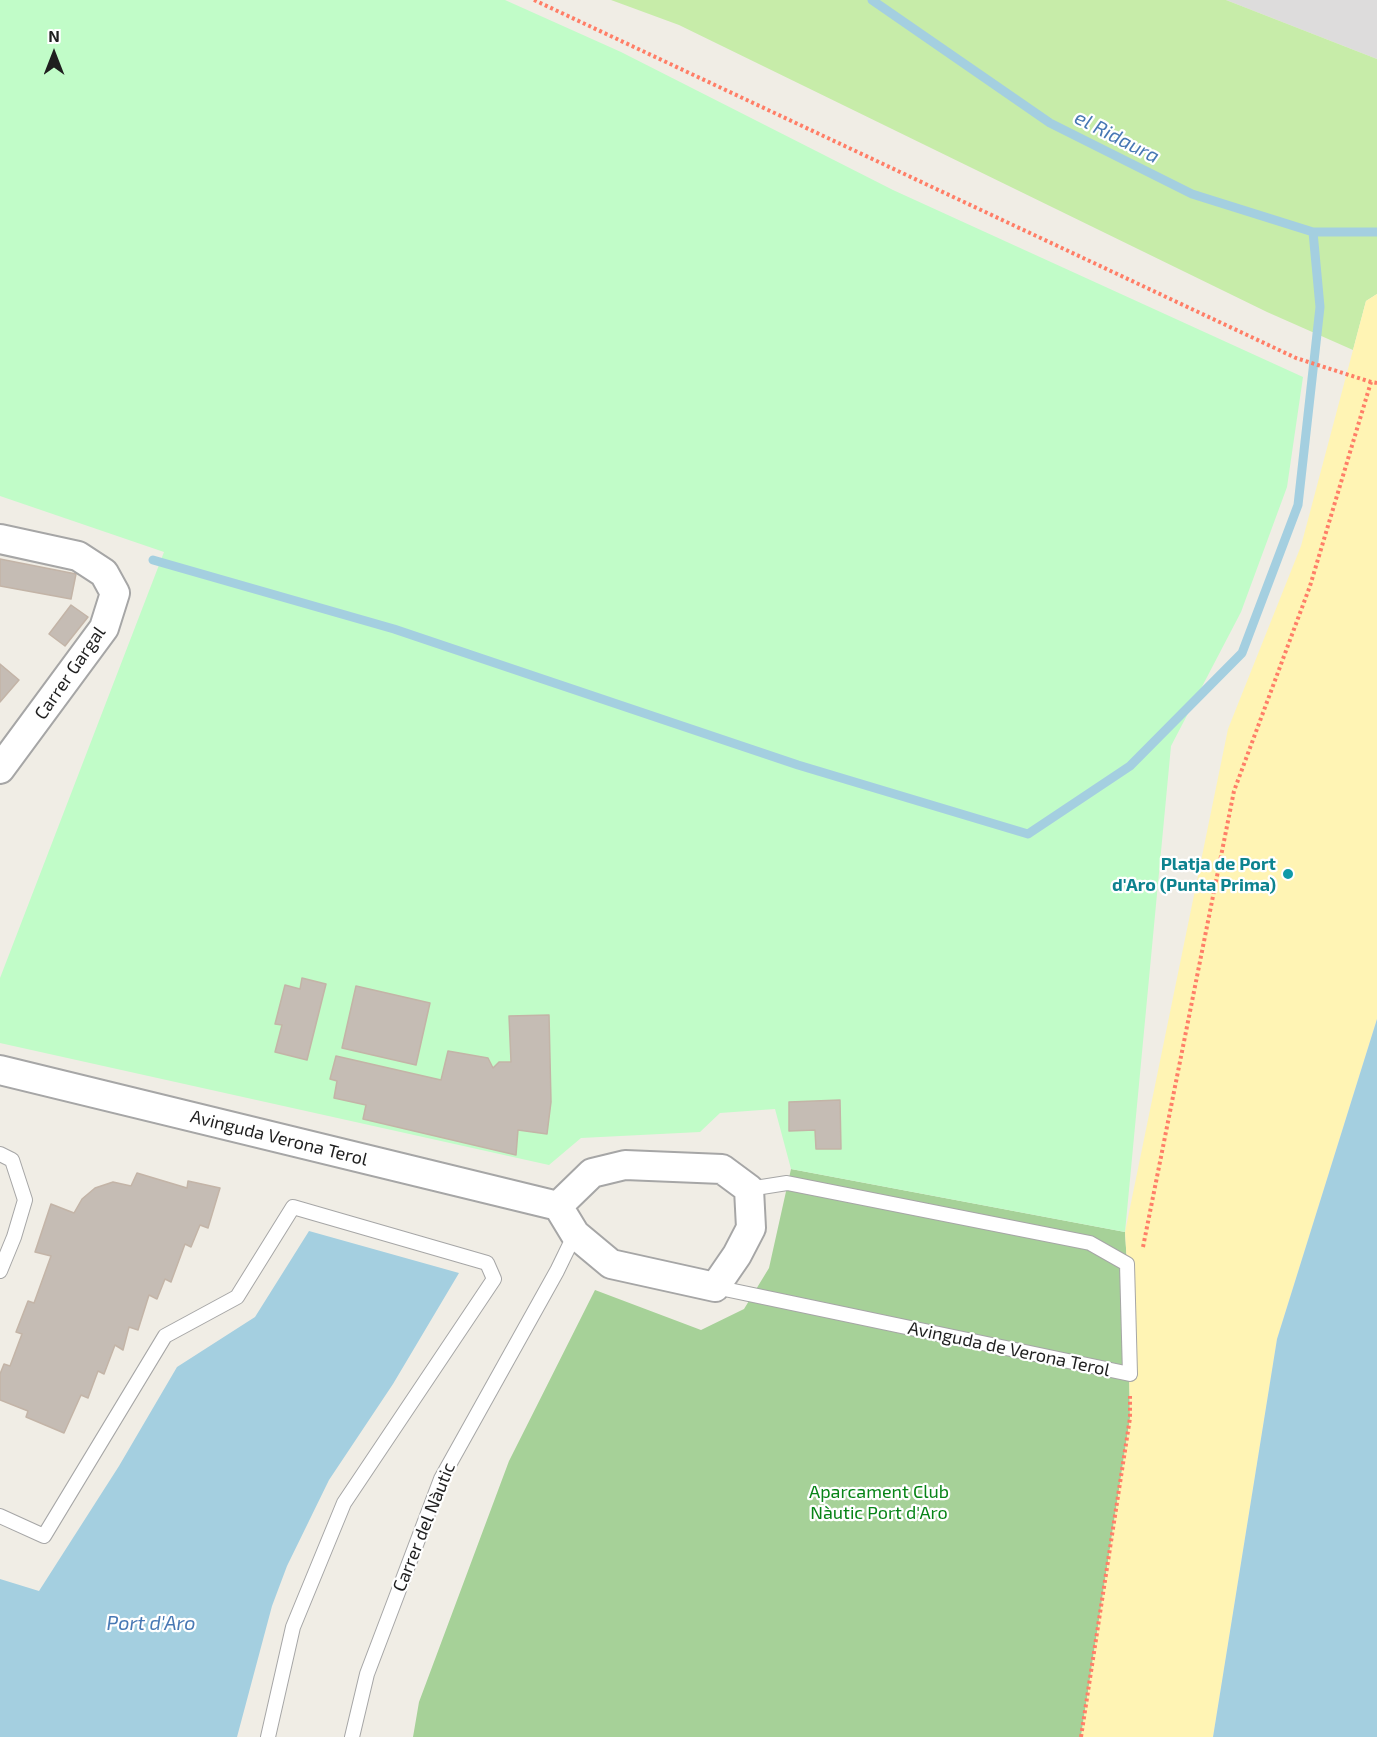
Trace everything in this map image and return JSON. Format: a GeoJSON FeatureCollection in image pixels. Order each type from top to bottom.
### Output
{"type":"FeatureCollection","features":[{"type":"Feature","properties":{"kind":"street","name":"Carrer Gargal"},"geometry":{"type":"LineString","coordinates":[[0,539],[78,555],[104,573],[116,593],[104,628],[0,769]]}},
{"type":"Feature","properties":{"kind":"street","name":"Avinguda Verona Terol"},"geometry":{"type":"LineString","coordinates":[[0,1070],[558,1206]]}},
{"type":"Feature","properties":{"kind":"street"},"geometry":{"type":"LineString","coordinates":[[625,1166],[722,1169],[749,1189],[751,1228],[737,1255],[715,1287],[611,1264],[575,1234],[558,1206],[592,1173],[625,1166]]}},
{"type":"Feature","properties":{"kind":"lane"},"geometry":{"type":"LineString","coordinates":[[0,1154],[12,1160],[25,1200],[14,1237],[0,1271]]}},
{"type":"Feature","properties":{"kind":"lane","name":"Avinguda de Verona Terol"},"geometry":{"type":"LineString","coordinates":[[715,1287],[1130,1374],[1127,1264],[1090,1243],[787,1183],[749,1189]]}},
{"type":"Feature","properties":{"kind":"lane"},"geometry":{"type":"LineString","coordinates":[[0,1516],[44,1536],[165,1336],[237,1297],[293,1207],[487,1263],[494,1279],[344,1503],[293,1627],[268,1737]]}},
{"type":"Feature","properties":{"kind":"lane","name":"Carrer del Nàutic"},"geometry":{"type":"LineString","coordinates":[[352,1737],[367,1674],[441,1479],[557,1271],[575,1234]]}},
{"type":"Feature","properties":{"kind":"path"},"geometry":{"type":"LineString","coordinates":[[534,0],[1296,358],[1374,382],[1310,586],[1234,791],[1142,1250]]}},
{"type":"Feature","properties":{"kind":"path"},"geometry":{"type":"LineString","coordinates":[[1081,1737],[1130,1418],[1130,1374]]}},
{"type":"Feature","properties":{"kind":"shaded area"},"geometry":{"type":"Polygon","coordinates":[[[1226,0],[1377,0],[1377,59],[1231,2],[1226,0]]]}},
{"type":"Feature","properties":{"kind":"green space"},"geometry":{"type":"Polygon","coordinates":[[[0,0],[505,0],[621,52],[893,190],[1303,377],[1287,487],[1241,612],[1171,746],[1125,1232],[791,1169],[775,1109],[720,1113],[700,1132],[581,1138],[549,1165],[0,1043],[0,978],[164,552],[0,496],[0,0]]]}},
{"type":"Feature","properties":{"kind":"green space"},"geometry":{"type":"Polygon","coordinates":[[[611,0],[1226,0],[1377,59],[1377,294],[1366,301],[1353,350],[1267,312],[679,25],[611,0]]]}},
{"type":"Feature","properties":{"kind":"green space","name":"Aparcament Club Nàutic Port d'Aro"},"geometry":{"type":"Polygon","coordinates":[[[791,1169],[1125,1232],[1130,1418],[1081,1737],[413,1737],[419,1702],[509,1461],[595,1290],[701,1330],[744,1309],[769,1268],[791,1169]]]}},
{"type":"Feature","properties":{"kind":"sand","name":"Platja de Port d'Aro (Punta Prima)"},"geometry":{"type":"Polygon","coordinates":[[[1377,294],[1377,1019],[1277,1339],[1213,1737],[1081,1737],[1130,1418],[1125,1232],[1228,729],[1301,546],[1366,301],[1377,294]]]}},
{"type":"Feature","properties":{"kind":"water"},"geometry":{"type":"Polygon","coordinates":[[[1377,1019],[1377,1737],[1213,1737],[1277,1339],[1377,1019]]]}},
{"type":"Feature","properties":{"kind":"water","name":"Port d'Aro"},"geometry":{"type":"Polygon","coordinates":[[[309,1231],[459,1273],[393,1384],[329,1480],[287,1566],[272,1606],[237,1737],[0,1737],[0,1579],[39,1591],[119,1466],[177,1367],[255,1317],[309,1231]]]}},
{"type":"Feature","properties":{"kind":"building"},"geometry":{"type":"Polygon","coordinates":[[[0,559],[76,574],[71,599],[0,586],[0,559]]]}},
{"type":"Feature","properties":{"kind":"building"},"geometry":{"type":"Polygon","coordinates":[[[71,605],[88,617],[65,646],[49,634],[71,605]]]}},
{"type":"Feature","properties":{"kind":"building"},"geometry":{"type":"Polygon","coordinates":[[[0,664],[19,680],[0,702],[0,664]]]}},
{"type":"Feature","properties":{"kind":"building"},"geometry":{"type":"Polygon","coordinates":[[[302,978],[326,984],[307,1060],[275,1052],[282,1025],[275,1024],[285,985],[300,989],[302,978]]]}},
{"type":"Feature","properties":{"kind":"building"},"geometry":{"type":"Polygon","coordinates":[[[356,986],[430,1003],[416,1065],[342,1048],[356,986]]]}},
{"type":"Feature","properties":{"kind":"building"},"geometry":{"type":"Polygon","coordinates":[[[549,1015],[551,1102],[547,1134],[518,1130],[516,1155],[363,1119],[366,1105],[334,1098],[337,1081],[330,1079],[336,1056],[441,1080],[448,1051],[488,1058],[493,1068],[499,1062],[511,1062],[509,1016],[549,1015]]]}},
{"type":"Feature","properties":{"kind":"building"},"geometry":{"type":"Polygon","coordinates":[[[840,1100],[841,1149],[816,1149],[815,1130],[789,1131],[789,1102],[840,1100]]]}},
{"type":"Feature","properties":{"kind":"building"},"geometry":{"type":"Polygon","coordinates":[[[137,1173],[187,1188],[188,1181],[220,1188],[208,1228],[200,1225],[191,1247],[185,1244],[171,1282],[165,1279],[157,1299],[149,1295],[138,1330],[129,1327],[123,1350],[115,1345],[104,1374],[98,1371],[88,1398],[81,1395],[64,1433],[26,1417],[28,1411],[0,1400],[0,1374],[4,1364],[10,1366],[22,1334],[16,1332],[28,1301],[34,1303],[51,1256],[35,1252],[51,1204],[74,1213],[82,1199],[95,1188],[113,1182],[131,1186],[137,1173]]]}},
{"type":"Feature","properties":{"kind":"waterway","name":"el Ridaura"},"geometry":{"type":"LineString","coordinates":[[872,0],[1050,123],[1192,194],[1313,232],[1377,232]]}},
{"type":"Feature","properties":{"kind":"waterway"},"geometry":{"type":"LineString","coordinates":[[153,560],[394,629],[798,765],[1028,834],[1130,766],[1242,653],[1298,505],[1320,307],[1313,232]]}},
{"type":"Feature","properties":{"kind":"place","name":"Platja de Port d'Aro (Punta Prima)"},"geometry":{"type":"Point","coordinates":[1288,874]}}]}
